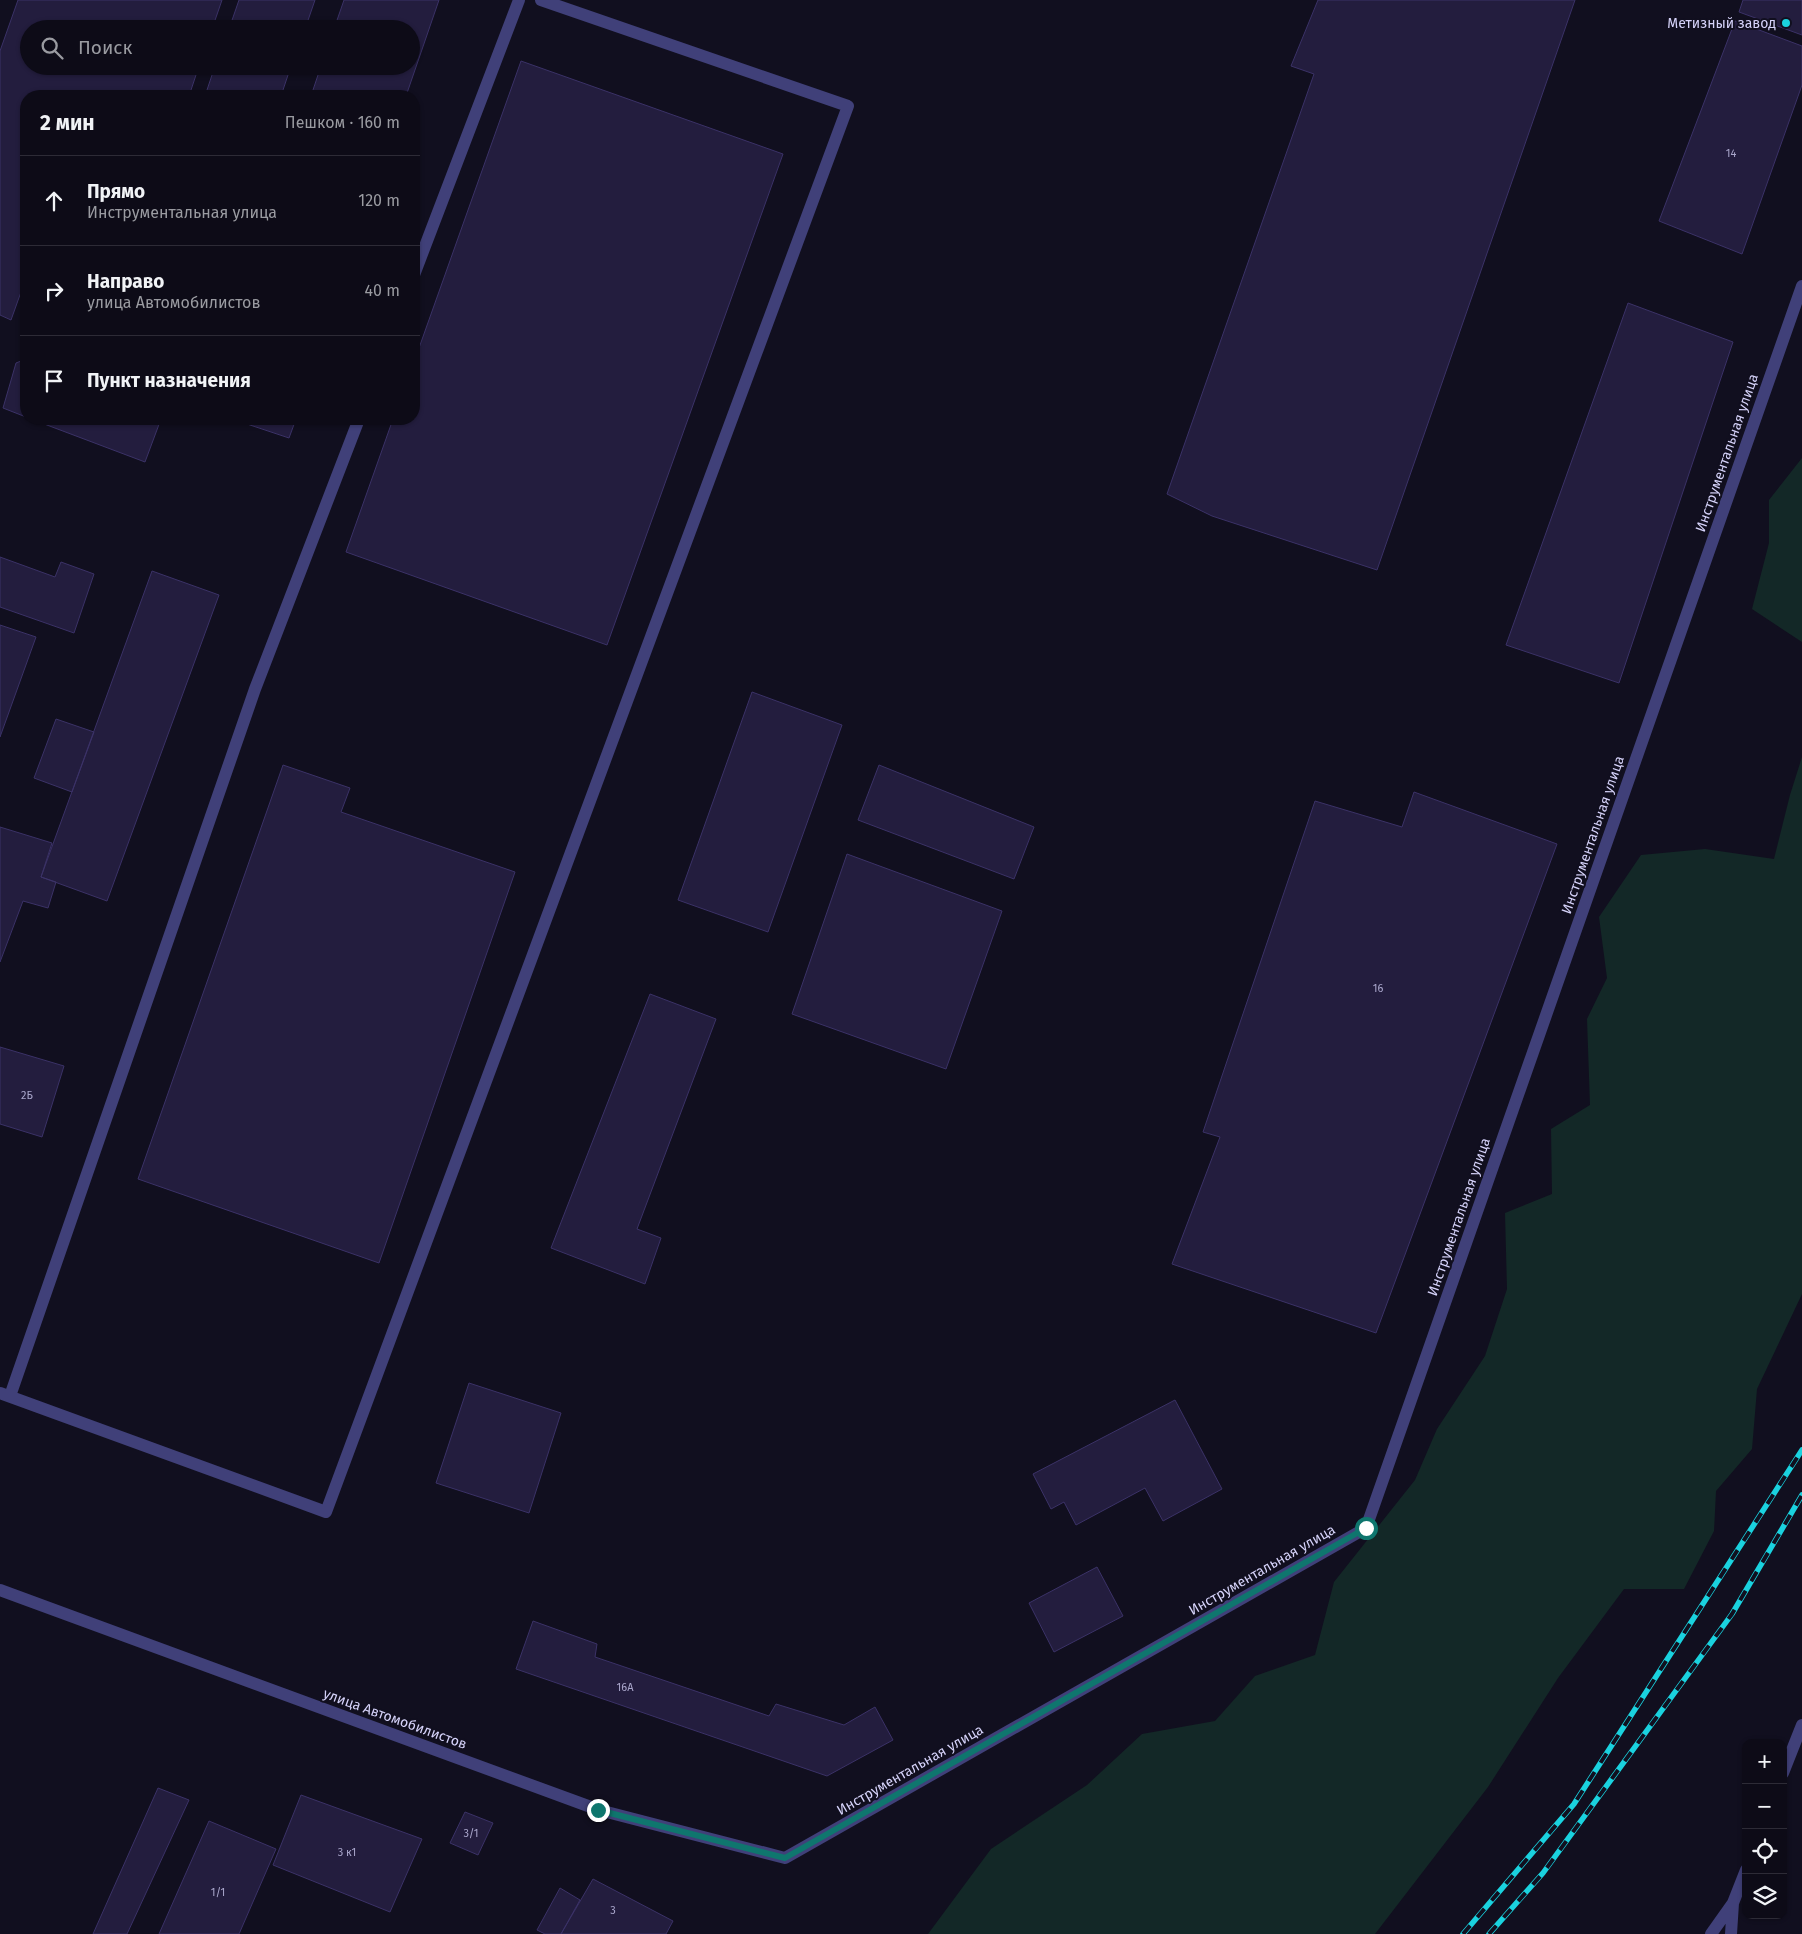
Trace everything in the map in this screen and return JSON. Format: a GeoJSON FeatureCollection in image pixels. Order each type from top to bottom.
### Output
{"type":"FeatureCollection","features":[{"type":"Feature","properties":{"kind":"street"},"geometry":{"type":"LineString","coordinates":[[420,259],[519,0]]}},
{"type":"Feature","properties":{"kind":"street"},"geometry":{"type":"LineString","coordinates":[[357,425],[252,698],[5,1395],[326,1512],[848,106],[541,0]]}},
{"type":"Feature","properties":{"kind":"street","name":"Инструментальная улица"},"geometry":{"type":"LineString","coordinates":[[785,1858],[1366,1528],[1802,286]]}},
{"type":"Feature","properties":{"kind":"street","name":"улица Автомобилистов"},"geometry":{"type":"LineString","coordinates":[[0,1590],[598,1810],[785,1858]]}},
{"type":"Feature","properties":{"kind":"street"},"geometry":{"type":"LineString","coordinates":[[1787,1764],[1802,1725]]}},
{"type":"Feature","properties":{"kind":"street"},"geometry":{"type":"LineString","coordinates":[[1711,1934],[1733,1903],[1744,1874]]}},
{"type":"Feature","properties":{"kind":"street"},"geometry":{"type":"LineString","coordinates":[[1731,1934],[1733,1903]]}},
{"type":"Feature","properties":{"kind":"green space"},"geometry":{"type":"Polygon","coordinates":[[[1802,458],[1802,642],[1752,609],[1769,543],[1769,500],[1802,458]]]}},
{"type":"Feature","properties":{"kind":"green space"},"geometry":{"type":"Polygon","coordinates":[[[1802,757],[1802,1294],[1757,1389],[1752,1449],[1716,1491],[1714,1531],[1684,1589],[1624,1589],[1558,1678],[1488,1787],[1375,1934],[928,1934],[991,1849],[1087,1785],[1142,1734],[1215,1721],[1255,1676],[1315,1655],[1334,1582],[1415,1480],[1437,1429],[1485,1356],[1507,1289],[1505,1213],[1552,1194],[1551,1129],[1590,1105],[1587,1019],[1607,978],[1599,917],[1641,855],[1705,849],[1774,859],[1790,795],[1802,757]]]}},
{"type":"Feature","properties":{"kind":"building"},"geometry":{"type":"Polygon","coordinates":[[[18,0],[222,0],[215,20],[20,20],[20,75],[196,75],[191,90],[20,90],[20,295],[11,320],[0,315],[0,51],[18,0]]]}},
{"type":"Feature","properties":{"kind":"building"},"geometry":{"type":"Polygon","coordinates":[[[239,0],[315,0],[308,20],[232,20],[239,0]]]}},
{"type":"Feature","properties":{"kind":"building"},"geometry":{"type":"Polygon","coordinates":[[[344,0],[439,0],[420,55],[420,20],[337,20],[344,0]]]}},
{"type":"Feature","properties":{"kind":"building"},"geometry":{"type":"Polygon","coordinates":[[[1318,0],[1575,0],[1377,570],[1212,516],[1167,494],[1314,74],[1291,66],[1318,0]]]}},
{"type":"Feature","properties":{"kind":"building","name":"Метизный завод"},"geometry":{"type":"Polygon","coordinates":[[[1743,0],[1802,0],[1802,35],[1739,12],[1743,0]]]}},
{"type":"Feature","properties":{"kind":"building"},"geometry":{"type":"Polygon","coordinates":[[[1735,21],[1802,46],[1802,85],[1742,254],[1659,221],[1735,21]]]}},
{"type":"Feature","properties":{"kind":"building"},"geometry":{"type":"Polygon","coordinates":[[[521,61],[783,154],[607,645],[346,552],[391,425],[420,425],[420,345],[521,61]]]}},
{"type":"Feature","properties":{"kind":"building"},"geometry":{"type":"Polygon","coordinates":[[[212,75],[288,75],[283,90],[207,90],[212,75]]]}},
{"type":"Feature","properties":{"kind":"building"},"geometry":{"type":"Polygon","coordinates":[[[318,75],[413,75],[408,90],[313,90],[318,75]]]}},
{"type":"Feature","properties":{"kind":"building"},"geometry":{"type":"Polygon","coordinates":[[[1628,303],[1733,342],[1619,683],[1506,645],[1628,303]]]}},
{"type":"Feature","properties":{"kind":"building"},"geometry":{"type":"Polygon","coordinates":[[[20,361],[20,415],[3,408],[16,363],[20,361]]]}},
{"type":"Feature","properties":{"kind":"building"},"geometry":{"type":"Polygon","coordinates":[[[47,425],[159,425],[145,462],[47,425]]]}},
{"type":"Feature","properties":{"kind":"building"},"geometry":{"type":"Polygon","coordinates":[[[250,425],[294,425],[289,438],[250,425]]]}},
{"type":"Feature","properties":{"kind":"building"},"geometry":{"type":"Polygon","coordinates":[[[0,557],[55,577],[61,562],[94,574],[74,633],[0,607],[0,557]]]}},
{"type":"Feature","properties":{"kind":"building"},"geometry":{"type":"Polygon","coordinates":[[[152,571],[219,595],[107,901],[41,877],[152,571]]]}},
{"type":"Feature","properties":{"kind":"building"},"geometry":{"type":"Polygon","coordinates":[[[0,625],[36,637],[0,737],[0,625]]]}},
{"type":"Feature","properties":{"kind":"building"},"geometry":{"type":"Polygon","coordinates":[[[752,692],[842,725],[768,932],[678,900],[752,692]]]}},
{"type":"Feature","properties":{"kind":"building"},"geometry":{"type":"Polygon","coordinates":[[[56,719],[94,732],[72,792],[34,778],[56,719]]]}},
{"type":"Feature","properties":{"kind":"building"},"geometry":{"type":"Polygon","coordinates":[[[283,765],[350,788],[341,812],[515,872],[379,1263],[138,1179],[283,765]]]}},
{"type":"Feature","properties":{"kind":"building"},"geometry":{"type":"Polygon","coordinates":[[[879,765],[1034,827],[1014,879],[858,820],[879,765]]]}},
{"type":"Feature","properties":{"kind":"building"},"geometry":{"type":"Polygon","coordinates":[[[1414,792],[1557,844],[1376,1333],[1172,1264],[1220,1137],[1203,1132],[1315,801],[1402,827],[1414,792]]]}},
{"type":"Feature","properties":{"kind":"building"},"geometry":{"type":"Polygon","coordinates":[[[0,827],[52,843],[41,877],[56,882],[48,908],[23,901],[0,962],[0,827]]]}},
{"type":"Feature","properties":{"kind":"building"},"geometry":{"type":"Polygon","coordinates":[[[847,854],[1002,911],[946,1069],[792,1014],[847,854]]]}},
{"type":"Feature","properties":{"kind":"building"},"geometry":{"type":"Polygon","coordinates":[[[650,994],[716,1019],[637,1229],[661,1238],[645,1284],[551,1248],[650,994]]]}},
{"type":"Feature","properties":{"kind":"building"},"geometry":{"type":"Polygon","coordinates":[[[0,1047],[64,1066],[42,1137],[0,1124],[0,1047]]]}},
{"type":"Feature","properties":{"kind":"building"},"geometry":{"type":"Polygon","coordinates":[[[469,1383],[561,1413],[529,1513],[436,1483],[469,1383]]]}},
{"type":"Feature","properties":{"kind":"building"},"geometry":{"type":"Polygon","coordinates":[[[1175,1400],[1222,1489],[1163,1521],[1145,1488],[1076,1525],[1064,1502],[1051,1509],[1033,1474],[1175,1400]]]}},
{"type":"Feature","properties":{"kind":"building"},"geometry":{"type":"Polygon","coordinates":[[[1097,1567],[1123,1616],[1054,1652],[1029,1603],[1097,1567]]]}},
{"type":"Feature","properties":{"kind":"building"},"geometry":{"type":"Polygon","coordinates":[[[533,1621],[597,1644],[595,1657],[769,1716],[776,1704],[844,1725],[875,1707],[893,1740],[827,1776],[516,1669],[533,1621]]]}},
{"type":"Feature","properties":{"kind":"building"},"geometry":{"type":"Polygon","coordinates":[[[158,1788],[189,1800],[127,1934],[93,1934],[158,1788]]]}},
{"type":"Feature","properties":{"kind":"building"},"geometry":{"type":"Polygon","coordinates":[[[301,1795],[422,1839],[390,1912],[273,1865],[301,1795]]]}},
{"type":"Feature","properties":{"kind":"building"},"geometry":{"type":"Polygon","coordinates":[[[465,1812],[493,1823],[478,1855],[450,1843],[465,1812]]]}},
{"type":"Feature","properties":{"kind":"building"},"geometry":{"type":"Polygon","coordinates":[[[209,1821],[276,1849],[239,1934],[159,1934],[209,1821]]]}},
{"type":"Feature","properties":{"kind":"building"},"geometry":{"type":"Polygon","coordinates":[[[593,1879],[673,1921],[666,1934],[561,1934],[593,1879]]]}},
{"type":"Feature","properties":{"kind":"building"},"geometry":{"type":"Polygon","coordinates":[[[560,1888],[580,1900],[561,1934],[545,1934],[537,1930],[560,1888]]]}},
{"type":"Feature","properties":{"kind":"railway"},"geometry":{"type":"LineString","coordinates":[[1463,1934],[1574,1804],[1802,1450]]}},
{"type":"Feature","properties":{"kind":"railway"},"geometry":{"type":"LineString","coordinates":[[1489,1934],[1543,1873],[1732,1614],[1802,1495]]}},
{"type":"Feature","properties":{"kind":"place","name":"Метизный завод"},"geometry":{"type":"Point","coordinates":[1786,23]}},
{"type":"Feature","properties":{"kind":"route"},"geometry":{"type":"LineString","coordinates":[[598,1810],[785,1858],[1366,1528]]}}]}
